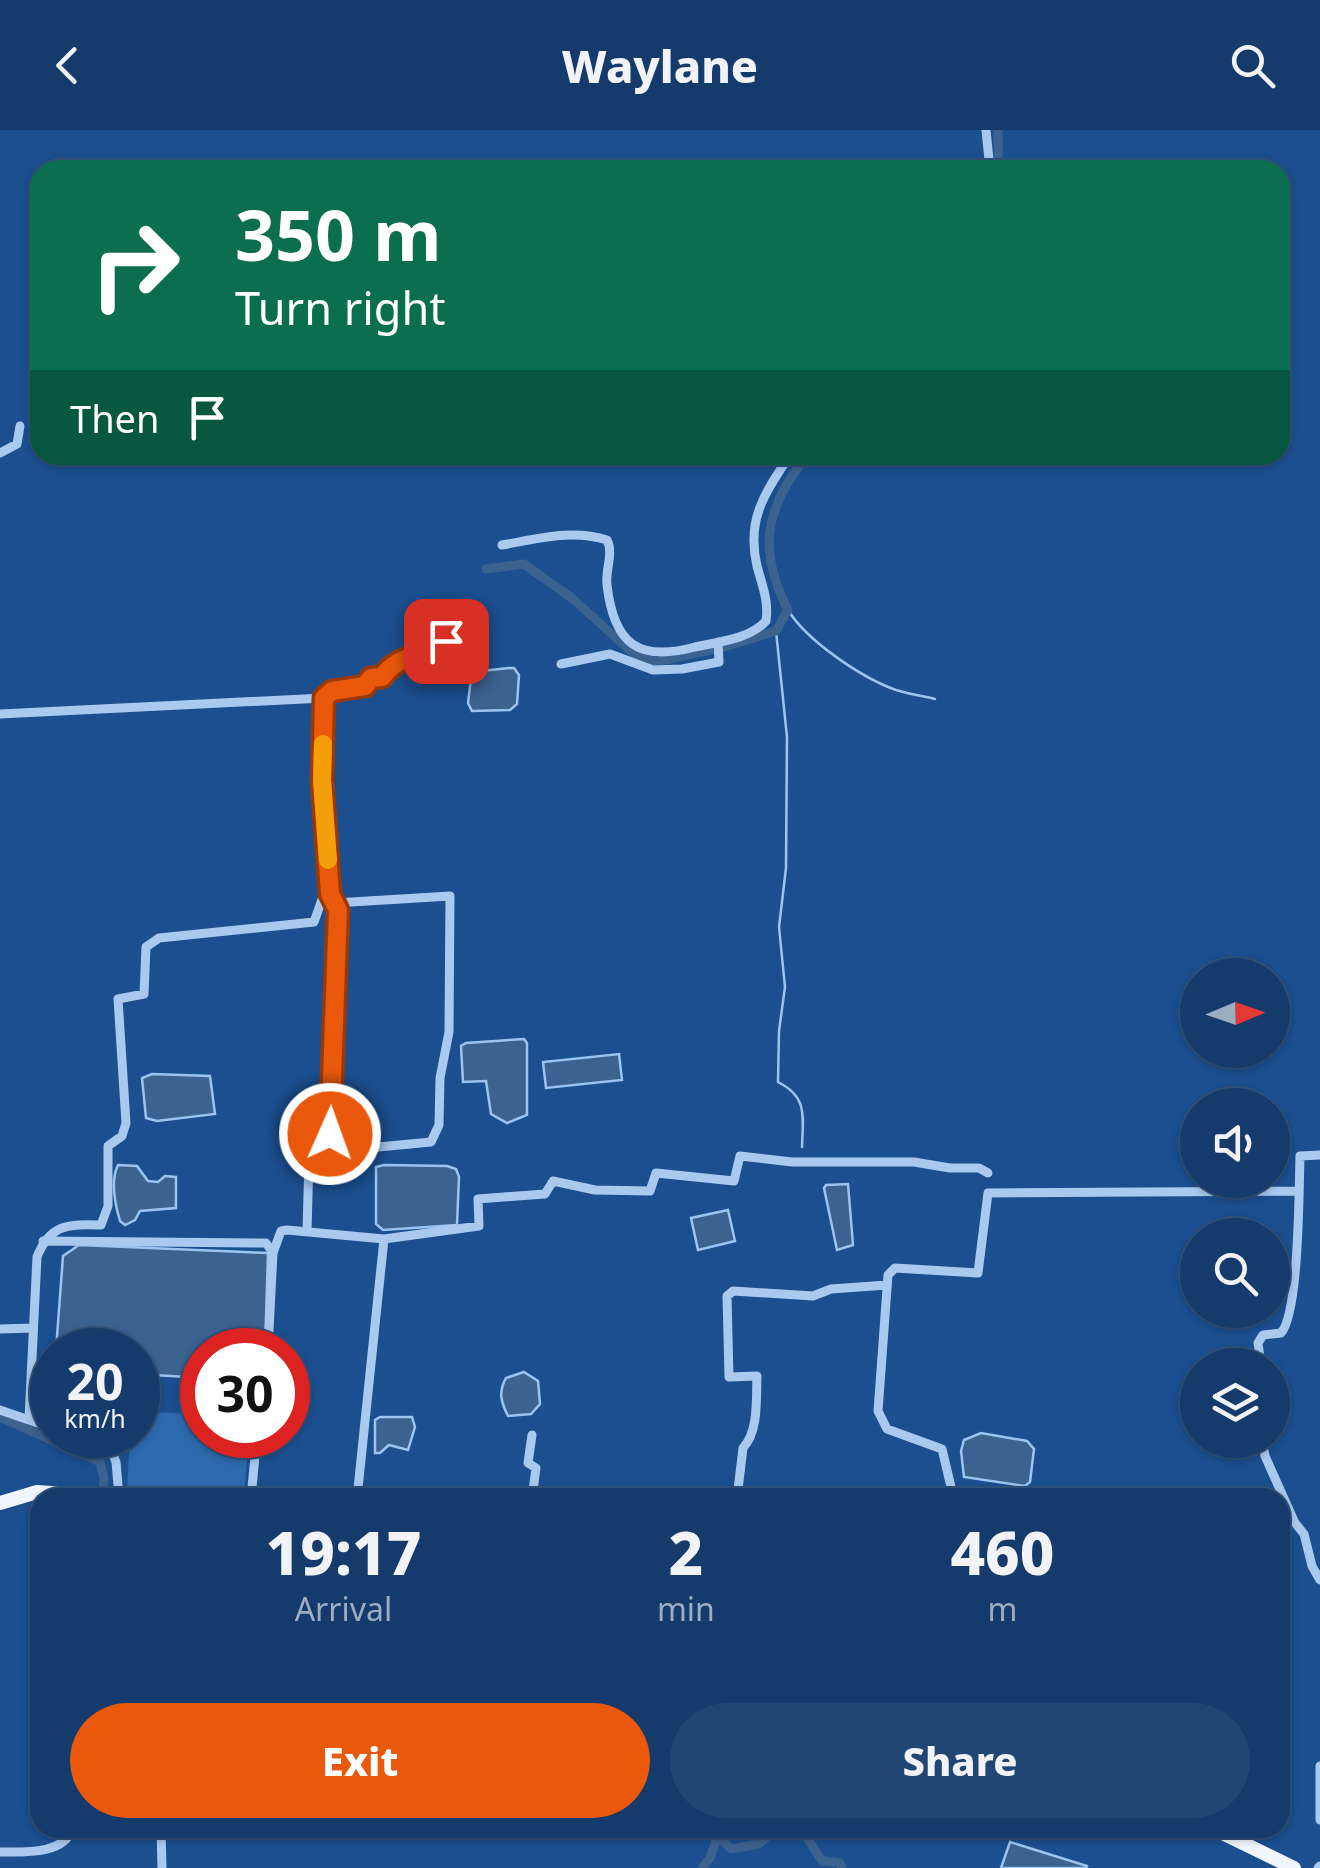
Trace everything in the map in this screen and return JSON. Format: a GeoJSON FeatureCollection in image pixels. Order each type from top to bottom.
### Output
{"type":"FeatureCollection","features":[{"type":"Feature","properties":{"kind":"main road"},"geometry":{"type":"LineString","coordinates":[[0,1503],[30,1494]]}},
{"type":"Feature","properties":{"kind":"main road"},"geometry":{"type":"LineString","coordinates":[[1232,1838],[1294,1868]]}},
{"type":"Feature","properties":{"kind":"street"},"geometry":{"type":"LineString","coordinates":[[986,130],[989,160]]}},
{"type":"Feature","properties":{"kind":"street"},"geometry":{"type":"LineString","coordinates":[[0,453],[17,444],[20,426]]}},
{"type":"Feature","properties":{"kind":"street"},"geometry":{"type":"LineString","coordinates":[[502,545],[564,534],[606,540],[611,548],[607,586],[627,641],[648,653],[666,654],[718,642],[759,629],[766,621],[766,598],[752,540],[753,526],[784,465]]}},
{"type":"Feature","properties":{"kind":"street"},"geometry":{"type":"LineString","coordinates":[[0,714],[324,698],[332,691],[365,686],[371,678],[382,677],[392,664],[438,652],[446,641]]}},
{"type":"Feature","properties":{"kind":"street"},"geometry":{"type":"LineString","coordinates":[[561,664],[615,654],[653,670],[682,670],[719,662],[722,658],[718,642]]}},
{"type":"Feature","properties":{"kind":"street"},"geometry":{"type":"LineString","coordinates":[[306,1231],[309,1158],[327,1143],[330,1134],[338,943],[338,910],[332,899],[322,780],[324,698]]}},
{"type":"Feature","properties":{"kind":"street"},"geometry":{"type":"LineString","coordinates":[[34,1328],[36,1257],[43,1241],[74,1224],[101,1225],[108,1206],[108,1146],[125,1130],[118,1000],[144,994],[143,956],[148,942],[314,922],[324,894],[332,899],[401,902],[450,896],[450,1032],[440,1078],[439,1125],[431,1142],[314,1154]]}},
{"type":"Feature","properties":{"kind":"street"},"geometry":{"type":"LineString","coordinates":[[1259,1348],[1264,1335],[1281,1333],[1288,1323],[1300,1156],[1320,1154]]}},
{"type":"Feature","properties":{"kind":"street"},"geometry":{"type":"LineString","coordinates":[[269,1328],[273,1253],[282,1231],[384,1239],[478,1226],[478,1199],[545,1194],[554,1181],[595,1190],[650,1191],[656,1173],[734,1181],[740,1156],[792,1162],[914,1162],[980,1168],[988,1173]]}},
{"type":"Feature","properties":{"kind":"street"},"geometry":{"type":"LineString","coordinates":[[951,1488],[942,1449],[887,1430],[878,1412],[888,1274],[895,1268],[978,1273],[988,1194],[1299,1192]]}},
{"type":"Feature","properties":{"kind":"street"},"geometry":{"type":"LineString","coordinates":[[358,1488],[384,1239]]}},
{"type":"Feature","properties":{"kind":"street"},"geometry":{"type":"LineString","coordinates":[[43,1241],[253,1242],[266,1244],[273,1253]]}},
{"type":"Feature","properties":{"kind":"street"},"geometry":{"type":"LineString","coordinates":[[738,1488],[743,1448],[748,1444],[756,1412],[757,1376],[729,1378],[730,1292],[813,1296],[831,1288],[887,1285]]}},
{"type":"Feature","properties":{"kind":"street"},"geometry":{"type":"LineString","coordinates":[[0,1329],[30,1328]]}},
{"type":"Feature","properties":{"kind":"street"},"geometry":{"type":"LineString","coordinates":[[0,1410],[29,1419],[30,1401]]}},
{"type":"Feature","properties":{"kind":"street"},"geometry":{"type":"LineString","coordinates":[[532,1435],[528,1462],[536,1468],[533,1488]]}},
{"type":"Feature","properties":{"kind":"street"},"geometry":{"type":"LineString","coordinates":[[114,1458],[118,1488]]}},
{"type":"Feature","properties":{"kind":"street"},"geometry":{"type":"LineString","coordinates":[[251,1488],[255,1458]]}},
{"type":"Feature","properties":{"kind":"street"},"geometry":{"type":"LineString","coordinates":[[1267,1458],[1279,1488]]}},
{"type":"Feature","properties":{"kind":"street"},"geometry":{"type":"LineString","coordinates":[[1290,1513],[1304,1534],[1320,1580]]}},
{"type":"Feature","properties":{"kind":"street"},"geometry":{"type":"LineString","coordinates":[[1320,1766],[1320,1820]]}},
{"type":"Feature","properties":{"kind":"street"},"geometry":{"type":"LineString","coordinates":[[0,1852],[52,1848],[66,1838]]}},
{"type":"Feature","properties":{"kind":"street"},"geometry":{"type":"LineString","coordinates":[[161,1838],[162,1868]]}},
{"type":"Feature","properties":{"kind":"shaded area"},"geometry":{"type":"Polygon","coordinates":[[[514,668],[519,675],[517,704],[510,710],[472,711],[468,703],[471,678],[481,671],[514,668]]]}},
{"type":"Feature","properties":{"kind":"shaded area"},"geometry":{"type":"Polygon","coordinates":[[[524,1039],[527,1115],[507,1123],[491,1114],[486,1081],[463,1082],[461,1046],[524,1039]]]}},
{"type":"Feature","properties":{"kind":"shaded area"},"geometry":{"type":"Polygon","coordinates":[[[619,1054],[622,1080],[546,1088],[543,1062],[619,1054]]]}},
{"type":"Feature","properties":{"kind":"shaded area"},"geometry":{"type":"Polygon","coordinates":[[[152,1074],[210,1076],[215,1114],[157,1121],[146,1118],[142,1078],[152,1074]]]}},
{"type":"Feature","properties":{"kind":"shaded area"},"geometry":{"type":"Polygon","coordinates":[[[118,1165],[137,1166],[148,1181],[176,1177],[176,1208],[140,1211],[135,1220],[125,1225],[120,1221],[114,1193],[118,1165]]]}},
{"type":"Feature","properties":{"kind":"shaded area"},"geometry":{"type":"Polygon","coordinates":[[[376,1167],[456,1169],[457,1225],[383,1230],[376,1224],[376,1167]]]}},
{"type":"Feature","properties":{"kind":"shaded area"},"geometry":{"type":"Polygon","coordinates":[[[848,1184],[853,1245],[837,1250],[824,1188],[848,1184]]]}},
{"type":"Feature","properties":{"kind":"shaded area"},"geometry":{"type":"Polygon","coordinates":[[[728,1210],[735,1241],[698,1250],[691,1218],[728,1210]]]}},
{"type":"Feature","properties":{"kind":"shaded area"},"geometry":{"type":"Polygon","coordinates":[[[79,1245],[268,1253],[266,1328],[180,1328],[180,1377],[160,1375],[160,1328],[58,1328],[63,1256],[79,1245]]]}},
{"type":"Feature","properties":{"kind":"shaded area"},"geometry":{"type":"Polygon","coordinates":[[[524,1372],[538,1381],[540,1404],[531,1414],[508,1416],[502,1388],[506,1378],[524,1372]]]}},
{"type":"Feature","properties":{"kind":"shaded area"},"geometry":{"type":"Polygon","coordinates":[[[160,1412],[180,1414],[180,1458],[247,1458],[245,1488],[127,1488],[129,1458],[160,1458],[160,1412]]]}},
{"type":"Feature","properties":{"kind":"shaded area"},"geometry":{"type":"Polygon","coordinates":[[[412,1417],[415,1427],[408,1450],[389,1445],[375,1453],[375,1420],[412,1417]]]}},
{"type":"Feature","properties":{"kind":"shaded area"},"geometry":{"type":"Polygon","coordinates":[[[981,1433],[1027,1441],[1034,1449],[1030,1482],[1025,1486],[964,1477],[964,1440],[981,1433]]]}},
{"type":"Feature","properties":{"kind":"shaded area"},"geometry":{"type":"Polygon","coordinates":[[[1010,1842],[1087,1866],[1001,1868],[1010,1842]]]}},
{"type":"Feature","properties":{"kind":"waterway"},"geometry":{"type":"LineString","coordinates":[[998,130],[998,160]]}},
{"type":"Feature","properties":{"kind":"waterway"},"geometry":{"type":"LineString","coordinates":[[486,569],[524,564],[573,599],[635,655],[656,662],[776,631],[788,610],[772,568],[770,529],[782,492],[801,465]]}},
{"type":"Feature","properties":{"kind":"waterway"},"geometry":{"type":"LineString","coordinates":[[788,610],[808,634],[852,668],[896,690],[935,699]]}},
{"type":"Feature","properties":{"kind":"waterway"},"geometry":{"type":"LineString","coordinates":[[776,631],[787,737],[786,868],[779,927],[785,987],[778,1082],[795,1094],[802,1108],[802,1147]]}},
{"type":"Feature","properties":{"kind":"waterway"},"geometry":{"type":"LineString","coordinates":[[0,1417],[100,1462],[103,1488]]}},
{"type":"Feature","properties":{"kind":"waterway"},"geometry":{"type":"LineString","coordinates":[[702,1868],[717,1838]]}},
{"type":"Feature","properties":{"kind":"waterway"},"geometry":{"type":"LineString","coordinates":[[723,1838],[731,1849],[759,1844],[766,1838]]}},
{"type":"Feature","properties":{"kind":"waterway"},"geometry":{"type":"LineString","coordinates":[[807,1838],[822,1861],[840,1863],[842,1868]]}},
{"type":"Feature","properties":{"kind":"slow traffic"},"geometry":{"type":"LineString","coordinates":[[323,744],[328,860]]}},
{"type":"Feature","properties":{"kind":"route"},"geometry":{"type":"LineString","coordinates":[[330,1134],[338,910],[330,894],[322,780],[324,698],[332,691],[365,686],[371,678],[382,677],[392,664],[438,652],[446,641]]}}]}
